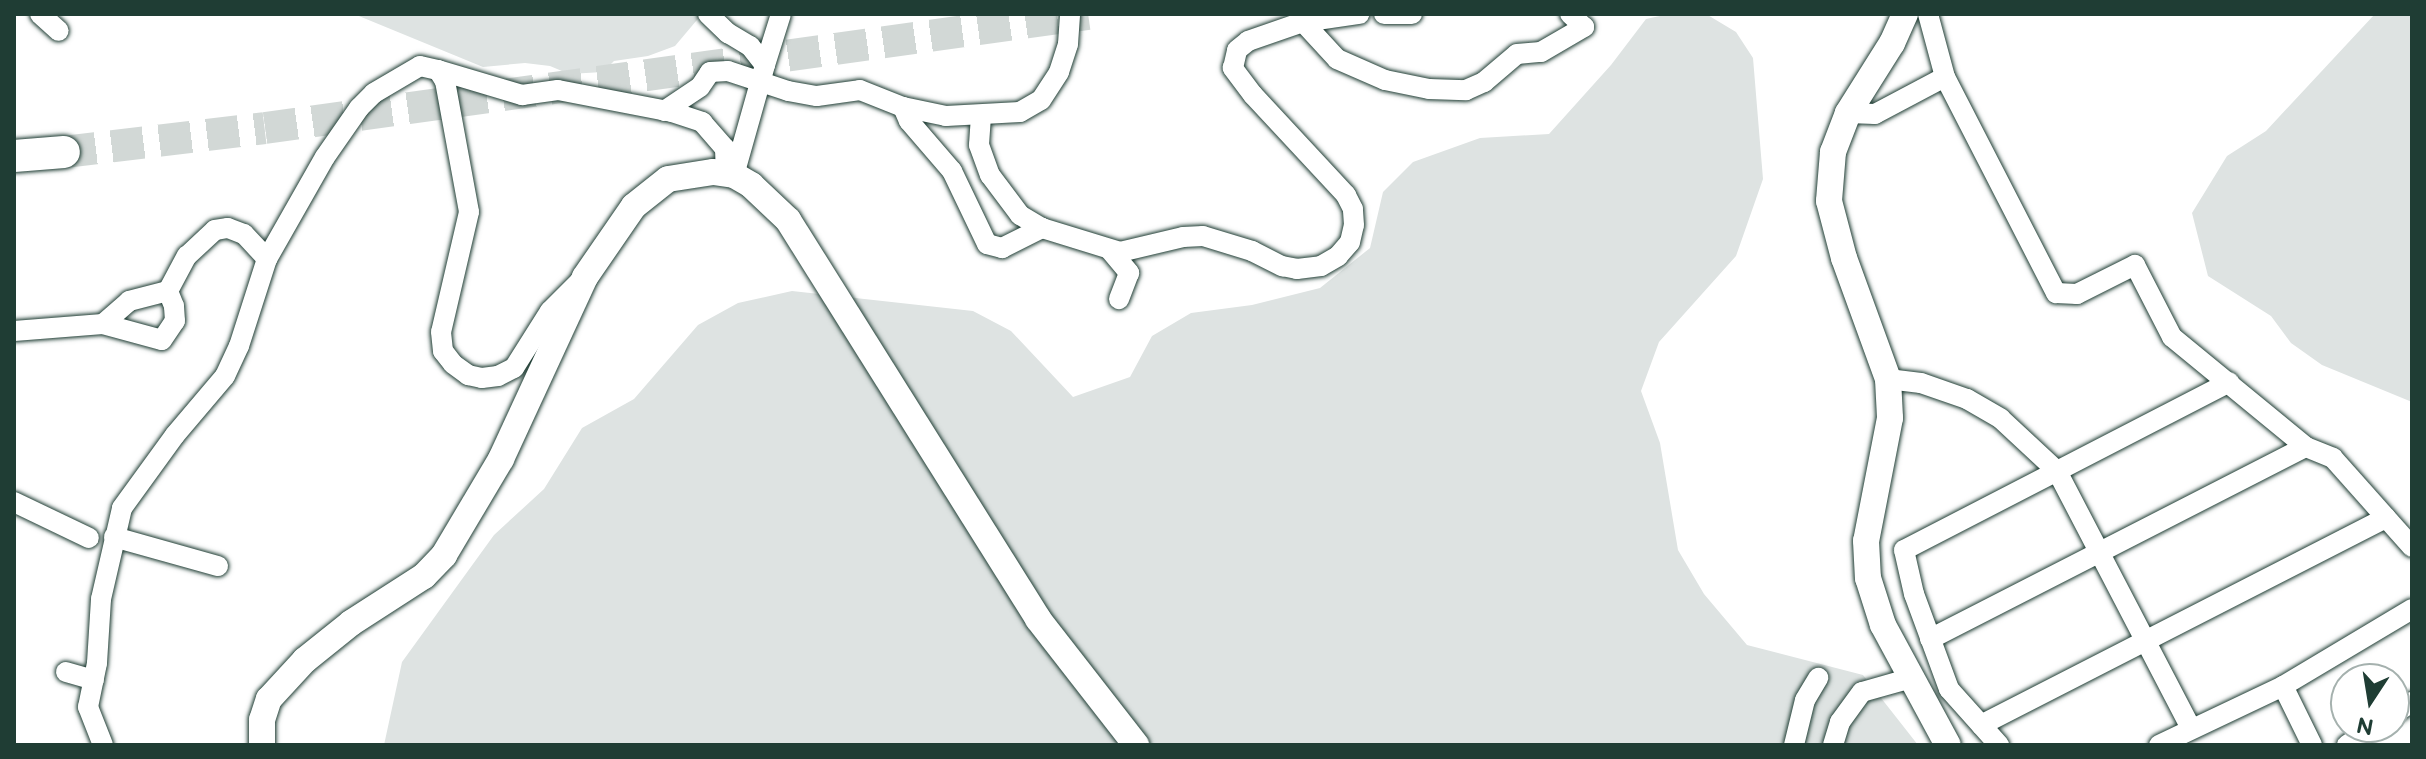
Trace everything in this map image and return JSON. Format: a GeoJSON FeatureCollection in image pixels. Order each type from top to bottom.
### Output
{"type":"FeatureCollection","features":[{"type":"Feature","properties":{"kind":"main road"},"geometry":{"type":"LineString","coordinates":[[14,156],[64,152]]}},
{"type":"Feature","properties":{"kind":"street"},"geometry":{"type":"LineString","coordinates":[[40,14],[59,31]]}},
{"type":"Feature","properties":{"kind":"street"},"geometry":{"type":"LineString","coordinates":[[708,14],[728,33],[750,46],[762,74]]}},
{"type":"Feature","properties":{"kind":"street"},"geometry":{"type":"LineString","coordinates":[[730,175],[781,14]]}},
{"type":"Feature","properties":{"kind":"street"},"geometry":{"type":"LineString","coordinates":[[664,111],[700,87],[710,72],[728,71],[762,74],[817,96],[860,90],[903,107],[946,116],[1020,112],[1041,100],[1065,59],[1070,14]]}},
{"type":"Feature","properties":{"kind":"street"},"geometry":{"type":"LineString","coordinates":[[981,116],[979,145],[990,175],[1020,215],[1042,228],[1120,252],[1183,237],[1203,236],[1252,251],[1282,266],[1309,269],[1330,261],[1345,249],[1354,225],[1346,195],[1253,95],[1233,68],[1242,44],[1303,22],[1359,14]]}},
{"type":"Feature","properties":{"kind":"street"},"geometry":{"type":"LineString","coordinates":[[1384,14],[1412,14]]}},
{"type":"Feature","properties":{"kind":"street"},"geometry":{"type":"LineString","coordinates":[[1303,22],[1337,59],[1385,80],[1429,89],[1466,90],[1484,82],[1517,54],[1541,52],[1584,27],[1570,14]]}},
{"type":"Feature","properties":{"kind":"street"},"geometry":{"type":"LineString","coordinates":[[1905,14],[1892,43],[1848,113],[1833,152],[1829,201],[1844,258],[1888,379],[1890,418],[1866,541],[1868,578],[1883,625],[1948,745]]}},
{"type":"Feature","properties":{"kind":"street"},"geometry":{"type":"LineString","coordinates":[[1928,14],[1945,77],[2056,293],[2077,294],[2135,265],[2172,337],[2306,447],[2333,458],[2412,547]]}},
{"type":"Feature","properties":{"kind":"street"},"geometry":{"type":"LineString","coordinates":[[103,745],[89,715],[101,599],[126,497],[225,376],[239,346],[267,259],[325,157],[359,108],[390,82],[420,66],[522,95],[558,90],[664,111],[702,122],[725,148],[730,175]]}},
{"type":"Feature","properties":{"kind":"street"},"geometry":{"type":"LineString","coordinates":[[438,70],[454,116],[469,212],[441,332],[443,351],[448,359],[468,375],[482,378],[498,376],[514,368],[550,311],[585,277]]}},
{"type":"Feature","properties":{"kind":"street"},"geometry":{"type":"LineString","coordinates":[[1848,113],[1875,114],[1945,77]]}},
{"type":"Feature","properties":{"kind":"street"},"geometry":{"type":"LineString","coordinates":[[903,107],[909,121],[952,171],[987,244],[1002,248],[1042,228]]}},
{"type":"Feature","properties":{"kind":"street"},"geometry":{"type":"LineString","coordinates":[[262,745],[262,720],[269,699],[305,660],[351,623],[424,576],[444,555],[501,459],[585,277],[634,206],[653,188],[684,175],[730,175],[772,203],[802,239],[1038,619],[1136,745]]}},
{"type":"Feature","properties":{"kind":"street"},"geometry":{"type":"LineString","coordinates":[[103,324],[129,301],[168,291],[187,256],[215,230],[228,228],[244,234],[267,259]]}},
{"type":"Feature","properties":{"kind":"street"},"geometry":{"type":"LineString","coordinates":[[1110,250],[1129,273],[1119,299]]}},
{"type":"Feature","properties":{"kind":"street"},"geometry":{"type":"LineString","coordinates":[[14,331],[103,324],[162,340],[175,321],[174,306],[168,291]]}},
{"type":"Feature","properties":{"kind":"street"},"geometry":{"type":"LineString","coordinates":[[1888,379],[1921,383],[1967,399],[2001,419],[2057,471],[2191,728]]}},
{"type":"Feature","properties":{"kind":"street"},"geometry":{"type":"LineString","coordinates":[[1999,745],[1949,689],[1914,594],[1904,550],[2229,382]]}},
{"type":"Feature","properties":{"kind":"street"},"geometry":{"type":"LineString","coordinates":[[1930,639],[2306,447]]}},
{"type":"Feature","properties":{"kind":"street"},"geometry":{"type":"LineString","coordinates":[[14,502],[89,538]]}},
{"type":"Feature","properties":{"kind":"street"},"geometry":{"type":"LineString","coordinates":[[1981,725],[2145,638],[2386,518]]}},
{"type":"Feature","properties":{"kind":"street"},"geometry":{"type":"LineString","coordinates":[[114,537],[218,566]]}},
{"type":"Feature","properties":{"kind":"street"},"geometry":{"type":"LineString","coordinates":[[2159,745],[2283,686],[2412,609]]}},
{"type":"Feature","properties":{"kind":"street"},"geometry":{"type":"LineString","coordinates":[[66,672],[94,680]]}},
{"type":"Feature","properties":{"kind":"street"},"geometry":{"type":"LineString","coordinates":[[1794,745],[1805,700],[1818,678]]}},
{"type":"Feature","properties":{"kind":"street"},"geometry":{"type":"LineString","coordinates":[[1833,745],[1840,722],[1862,692],[1911,678]]}},
{"type":"Feature","properties":{"kind":"street"},"geometry":{"type":"LineString","coordinates":[[2283,686],[2312,745]]}},
{"type":"Feature","properties":{"kind":"shaded area"},"geometry":{"type":"Polygon","coordinates":[[[354,14],[702,14],[675,46],[648,56],[614,61],[603,72],[569,74],[550,66],[525,63],[483,67],[354,14]]]}},
{"type":"Feature","properties":{"kind":"shaded area"},"geometry":{"type":"Polygon","coordinates":[[[1669,14],[1706,14],[1736,32],[1753,58],[1763,179],[1736,256],[1659,342],[1641,391],[1660,443],[1678,550],[1704,594],[1747,645],[1863,675],[1918,745],[384,745],[402,662],[494,535],[544,489],[582,428],[634,399],[698,325],[738,303],[792,291],[973,311],[1011,331],[1073,397],[1130,377],[1152,336],[1191,313],[1252,305],[1320,288],[1370,248],[1383,192],[1413,162],[1480,138],[1549,134],[1611,65],[1646,19],[1669,14]]]}},
{"type":"Feature","properties":{"kind":"shaded area"},"geometry":{"type":"Polygon","coordinates":[[[2412,14],[2412,402],[2322,365],[2291,343],[2271,316],[2208,276],[2192,213],[2227,156],[2266,131],[2374,15],[2412,14]]]}},
{"type":"Feature","properties":{"kind":"tunnel"},"geometry":{"type":"LineString","coordinates":[[64,152],[265,128],[1088,14]]}}]}
